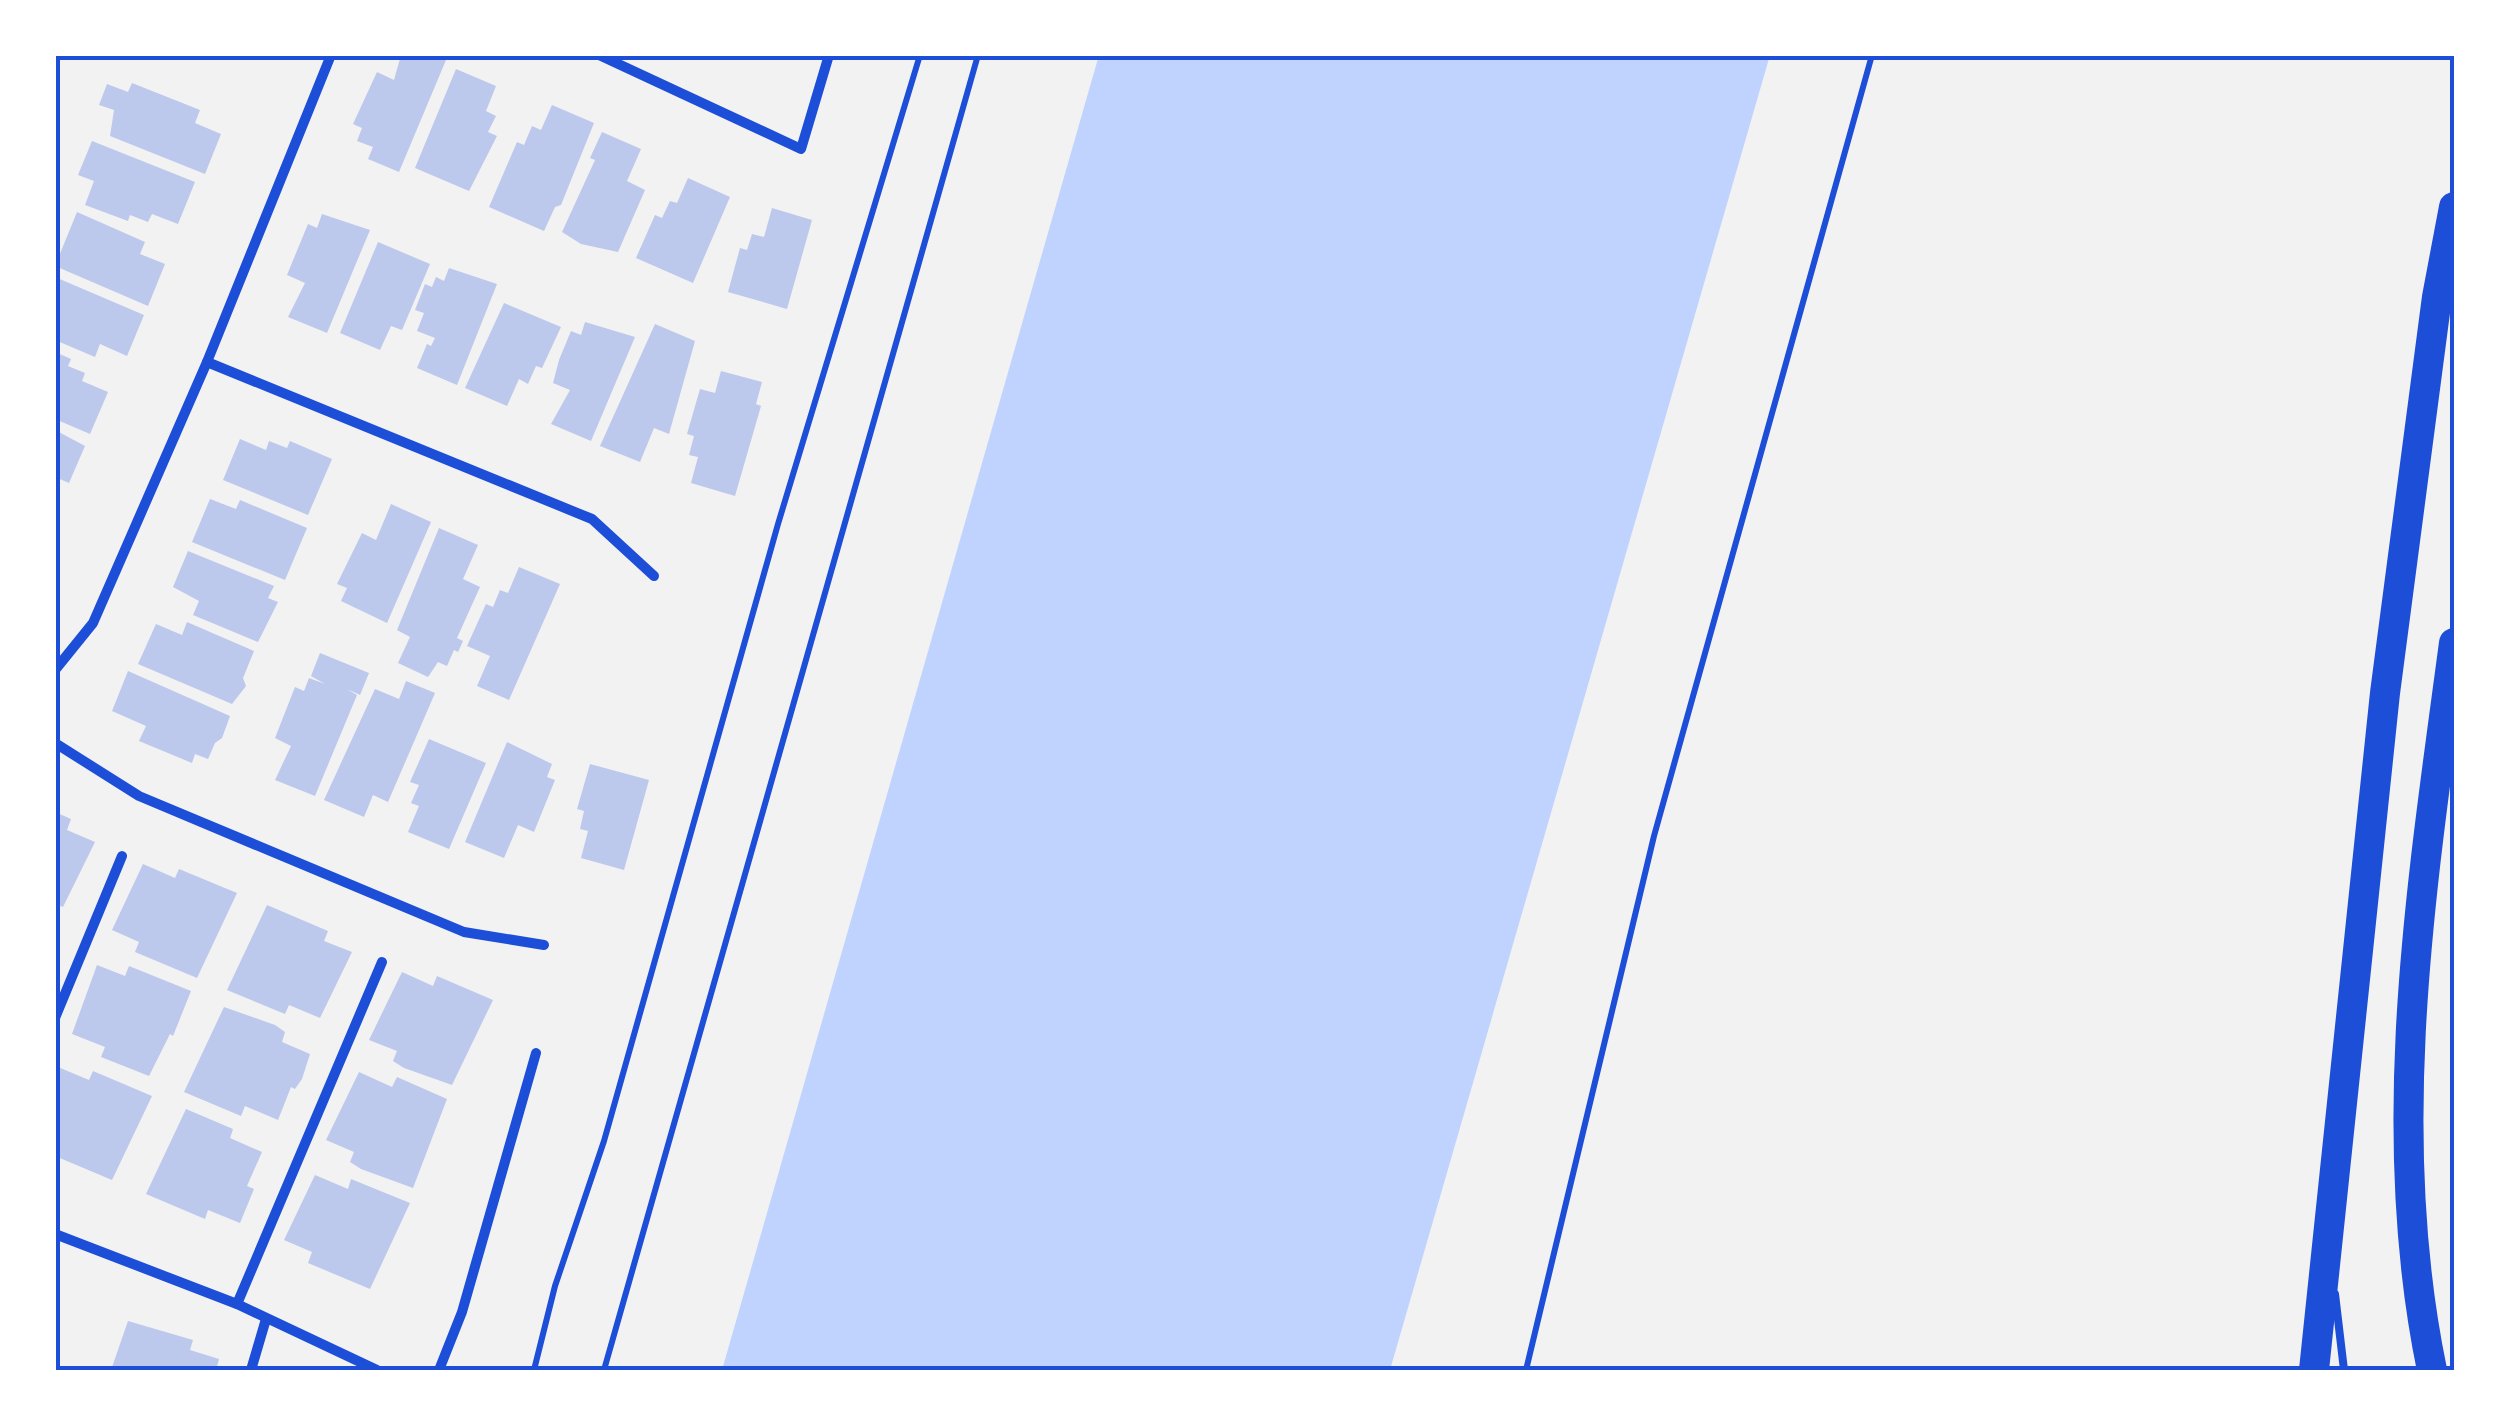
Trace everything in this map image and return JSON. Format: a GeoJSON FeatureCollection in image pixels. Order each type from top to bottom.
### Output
{"type":"FeatureCollection","features":[{"type":"Feature","properties":{"kind":"highway"},"geometry":{"type":"LineString","coordinates":[[2314,1370],[2385,693],[2437,297],[2454,208]]}},
{"type":"Feature","properties":{"kind":"highway"},"geometry":{"type":"LineString","coordinates":[[2432,1370],[2410,1194],[2411,1012],[2416,936],[2454,643]]}},
{"type":"Feature","properties":{"kind":"street"},"geometry":{"type":"LineString","coordinates":[[55,670],[93,623],[207,362],[331,55]]}},
{"type":"Feature","properties":{"kind":"street"},"geometry":{"type":"LineString","coordinates":[[598,55],[801,149],[829,55]]}},
{"type":"Feature","properties":{"kind":"street"},"geometry":{"type":"LineString","coordinates":[[207,362],[592,519],[654,576]]}},
{"type":"Feature","properties":{"kind":"street"},"geometry":{"type":"LineString","coordinates":[[55,743],[140,796],[464,932],[544,946]]}},
{"type":"Feature","properties":{"kind":"street"},"geometry":{"type":"LineString","coordinates":[[55,1018],[122,856]]}},
{"type":"Feature","properties":{"kind":"street"},"geometry":{"type":"LineString","coordinates":[[237,1304],[382,962]]}},
{"type":"Feature","properties":{"kind":"street"},"geometry":{"type":"LineString","coordinates":[[439,1370],[462,1312],[536,1053]]}},
{"type":"Feature","properties":{"kind":"street"},"geometry":{"type":"LineString","coordinates":[[55,1234],[237,1304],[377,1370]]}},
{"type":"Feature","properties":{"kind":"street"},"geometry":{"type":"LineString","coordinates":[[250,1370],[266,1319]]}},
{"type":"Feature","properties":{"kind":"lane"},"geometry":{"type":"LineString","coordinates":[[2330,1240],[2344,1370]]}},
{"type":"Feature","properties":{"kind":"path"},"geometry":{"type":"LineString","coordinates":[[534,1370],[555,1286],[604,1141],[778,524],[920,55]]}},
{"type":"Feature","properties":{"kind":"path"},"geometry":{"type":"LineString","coordinates":[[604,1370],[978,55]]}},
{"type":"Feature","properties":{"kind":"path"},"geometry":{"type":"LineString","coordinates":[[1526,1370],[1654,836],[1872,55]]}},
{"type":"Feature","properties":{"kind":"water"},"geometry":{"type":"Polygon","coordinates":[[[1099,55],[1770,55],[1390,1370],[722,1370],[1099,55]]]}},
{"type":"Feature","properties":{"kind":"building"},"geometry":{"type":"Polygon","coordinates":[[[401,55],[434,55],[446,60],[399,172],[368,159],[373,147],[357,141],[362,128],[353,124],[377,72],[394,80],[401,55]]]}},
{"type":"Feature","properties":{"kind":"building"},"geometry":{"type":"Polygon","coordinates":[[[456,69],[496,86],[486,111],[496,116],[488,132],[497,136],[469,191],[415,168],[456,69]]]}},
{"type":"Feature","properties":{"kind":"building"},"geometry":{"type":"Polygon","coordinates":[[[132,83],[200,110],[195,123],[221,134],[205,174],[110,136],[114,110],[99,105],[107,84],[128,92],[132,83]]]}},
{"type":"Feature","properties":{"kind":"building"},"geometry":{"type":"Polygon","coordinates":[[[552,105],[594,123],[561,205],[555,207],[544,231],[489,207],[517,142],[524,145],[532,126],[541,130],[552,105]]]}},
{"type":"Feature","properties":{"kind":"building"},"geometry":{"type":"Polygon","coordinates":[[[602,132],[641,149],[627,181],[645,190],[618,252],[581,244],[562,232],[595,160],[590,158],[602,132]]]}},
{"type":"Feature","properties":{"kind":"building"},"geometry":{"type":"Polygon","coordinates":[[[92,141],[195,182],[178,224],[152,214],[148,222],[130,215],[128,221],[85,205],[94,181],[78,175],[92,141]]]}},
{"type":"Feature","properties":{"kind":"building"},"geometry":{"type":"Polygon","coordinates":[[[688,178],[730,197],[693,283],[636,258],[655,215],[662,218],[670,201],[677,203],[688,178]]]}},
{"type":"Feature","properties":{"kind":"building"},"geometry":{"type":"Polygon","coordinates":[[[772,208],[812,220],[787,309],[728,292],[740,248],[747,250],[752,234],[764,237],[772,208]]]}},
{"type":"Feature","properties":{"kind":"building"},"geometry":{"type":"Polygon","coordinates":[[[77,212],[145,242],[140,254],[165,264],[148,306],[55,266],[77,212]]]}},
{"type":"Feature","properties":{"kind":"building"},"geometry":{"type":"Polygon","coordinates":[[[322,214],[370,230],[327,333],[288,317],[305,283],[287,275],[308,224],[317,228],[322,214]]]}},
{"type":"Feature","properties":{"kind":"building"},"geometry":{"type":"Polygon","coordinates":[[[378,242],[430,264],[402,330],[391,326],[380,350],[340,333],[378,242]]]}},
{"type":"Feature","properties":{"kind":"building"},"geometry":{"type":"Polygon","coordinates":[[[449,268],[497,284],[457,385],[417,368],[427,344],[431,346],[435,338],[417,331],[424,313],[415,310],[425,284],[432,287],[436,277],[444,281],[449,268]]]}},
{"type":"Feature","properties":{"kind":"building"},"geometry":{"type":"Polygon","coordinates":[[[55,277],[144,315],[127,356],[100,344],[95,357],[55,340],[55,277]]]}},
{"type":"Feature","properties":{"kind":"building"},"geometry":{"type":"Polygon","coordinates":[[[504,303],[561,327],[542,368],[536,366],[528,384],[519,379],[507,406],[465,388],[504,303]]]}},
{"type":"Feature","properties":{"kind":"building"},"geometry":{"type":"Polygon","coordinates":[[[585,322],[635,337],[591,441],[551,424],[570,390],[553,383],[559,360],[571,331],[581,335],[585,322]]]}},
{"type":"Feature","properties":{"kind":"building"},"geometry":{"type":"Polygon","coordinates":[[[655,324],[695,341],[669,434],[654,428],[640,462],[600,446],[655,324]]]}},
{"type":"Feature","properties":{"kind":"building"},"geometry":{"type":"Polygon","coordinates":[[[55,352],[71,359],[68,366],[85,373],[82,381],[108,392],[90,434],[55,419],[55,352]]]}},
{"type":"Feature","properties":{"kind":"building"},"geometry":{"type":"Polygon","coordinates":[[[721,371],[762,382],[756,404],[761,406],[735,496],[691,483],[698,457],[689,455],[694,436],[687,434],[700,389],[715,393],[721,371]]]}},
{"type":"Feature","properties":{"kind":"building"},"geometry":{"type":"Polygon","coordinates":[[[55,430],[85,446],[69,483],[55,477],[55,430]]]}},
{"type":"Feature","properties":{"kind":"building"},"geometry":{"type":"Polygon","coordinates":[[[240,439],[266,450],[269,441],[287,448],[290,441],[332,459],[308,515],[223,480],[240,439]]]}},
{"type":"Feature","properties":{"kind":"building"},"geometry":{"type":"Polygon","coordinates":[[[210,499],[236,509],[240,500],[307,528],[285,580],[192,542],[210,499]]]}},
{"type":"Feature","properties":{"kind":"building"},"geometry":{"type":"Polygon","coordinates":[[[391,504],[431,522],[387,623],[341,601],[347,588],[337,584],[362,533],[376,540],[391,504]]]}},
{"type":"Feature","properties":{"kind":"building"},"geometry":{"type":"Polygon","coordinates":[[[439,528],[478,545],[463,579],[480,587],[457,638],[463,641],[458,652],[454,650],[447,666],[438,662],[428,677],[398,663],[410,637],[397,630],[439,528]]]}},
{"type":"Feature","properties":{"kind":"building"},"geometry":{"type":"Polygon","coordinates":[[[188,551],[274,586],[268,598],[278,602],[258,642],[193,615],[199,601],[173,587],[188,551]]]}},
{"type":"Feature","properties":{"kind":"building"},"geometry":{"type":"Polygon","coordinates":[[[519,567],[560,584],[509,700],[477,686],[490,656],[467,646],[486,604],[493,607],[500,590],[508,593],[519,567]]]}},
{"type":"Feature","properties":{"kind":"building"},"geometry":{"type":"Polygon","coordinates":[[[187,622],[254,651],[243,678],[246,686],[232,704],[138,664],[156,624],[182,635],[187,622]]]}},
{"type":"Feature","properties":{"kind":"building"},"geometry":{"type":"Polygon","coordinates":[[[320,653],[369,673],[360,695],[347,689],[357,695],[315,796],[275,780],[291,746],[275,738],[295,687],[304,691],[309,678],[325,684],[311,676],[320,653]]]}},
{"type":"Feature","properties":{"kind":"building"},"geometry":{"type":"Polygon","coordinates":[[[128,671],[230,716],[208,759],[195,754],[192,763],[139,741],[146,726],[112,711],[128,671]]]}},
{"type":"Feature","properties":{"kind":"building"},"geometry":{"type":"Polygon","coordinates":[[[406,681],[435,693],[388,802],[373,795],[364,817],[324,800],[375,689],[399,699],[406,681]]]}},
{"type":"Feature","properties":{"kind":"building"},"geometry":{"type":"Polygon","coordinates":[[[429,739],[486,763],[449,849],[408,832],[419,806],[411,803],[419,785],[410,782],[429,739]]]}},
{"type":"Feature","properties":{"kind":"building"},"geometry":{"type":"Polygon","coordinates":[[[507,742],[552,764],[547,777],[555,780],[534,832],[518,825],[504,858],[465,842],[507,742]]]}},
{"type":"Feature","properties":{"kind":"building"},"geometry":{"type":"Polygon","coordinates":[[[590,764],[649,780],[624,870],[581,858],[588,831],[580,829],[584,811],[577,809],[590,764]]]}},
{"type":"Feature","properties":{"kind":"building"},"geometry":{"type":"Polygon","coordinates":[[[55,812],[71,819],[67,830],[95,842],[63,907],[55,904],[55,812]]]}},
{"type":"Feature","properties":{"kind":"building"},"geometry":{"type":"Polygon","coordinates":[[[143,864],[175,878],[179,869],[237,893],[197,978],[135,952],[139,942],[112,930],[143,864]]]}},
{"type":"Feature","properties":{"kind":"building"},"geometry":{"type":"Polygon","coordinates":[[[267,905],[328,931],[324,941],[352,952],[320,1018],[289,1005],[285,1014],[227,990],[267,905]]]}},
{"type":"Feature","properties":{"kind":"building"},"geometry":{"type":"Polygon","coordinates":[[[97,965],[125,976],[129,966],[191,991],[173,1036],[170,1034],[149,1076],[101,1057],[105,1047],[72,1034],[97,965]]]}},
{"type":"Feature","properties":{"kind":"building"},"geometry":{"type":"Polygon","coordinates":[[[402,972],[433,986],[437,976],[493,1000],[452,1085],[404,1068],[393,1061],[397,1051],[369,1040],[402,972]]]}},
{"type":"Feature","properties":{"kind":"building"},"geometry":{"type":"Polygon","coordinates":[[[224,1007],[275,1025],[285,1032],[282,1042],[310,1054],[302,1079],[295,1089],[291,1087],[278,1120],[245,1106],[241,1116],[184,1092],[224,1007]]]}},
{"type":"Feature","properties":{"kind":"building"},"geometry":{"type":"Polygon","coordinates":[[[58,1067],[89,1080],[93,1071],[152,1096],[112,1180],[55,1156],[58,1067]]]}},
{"type":"Feature","properties":{"kind":"building"},"geometry":{"type":"Polygon","coordinates":[[[359,1072],[392,1087],[397,1077],[447,1099],[413,1188],[361,1169],[350,1162],[354,1152],[326,1140],[359,1072]]]}},
{"type":"Feature","properties":{"kind":"building"},"geometry":{"type":"Polygon","coordinates":[[[186,1109],[233,1129],[230,1138],[262,1152],[247,1186],[254,1189],[240,1223],[208,1210],[205,1219],[146,1194],[186,1109]]]}},
{"type":"Feature","properties":{"kind":"building"},"geometry":{"type":"Polygon","coordinates":[[[315,1175],[348,1189],[351,1179],[410,1203],[370,1289],[308,1263],[312,1252],[284,1240],[315,1175]]]}},
{"type":"Feature","properties":{"kind":"building"},"geometry":{"type":"Polygon","coordinates":[[[128,1321],[193,1340],[190,1350],[219,1359],[216,1370],[111,1370],[128,1321]]]}}]}
